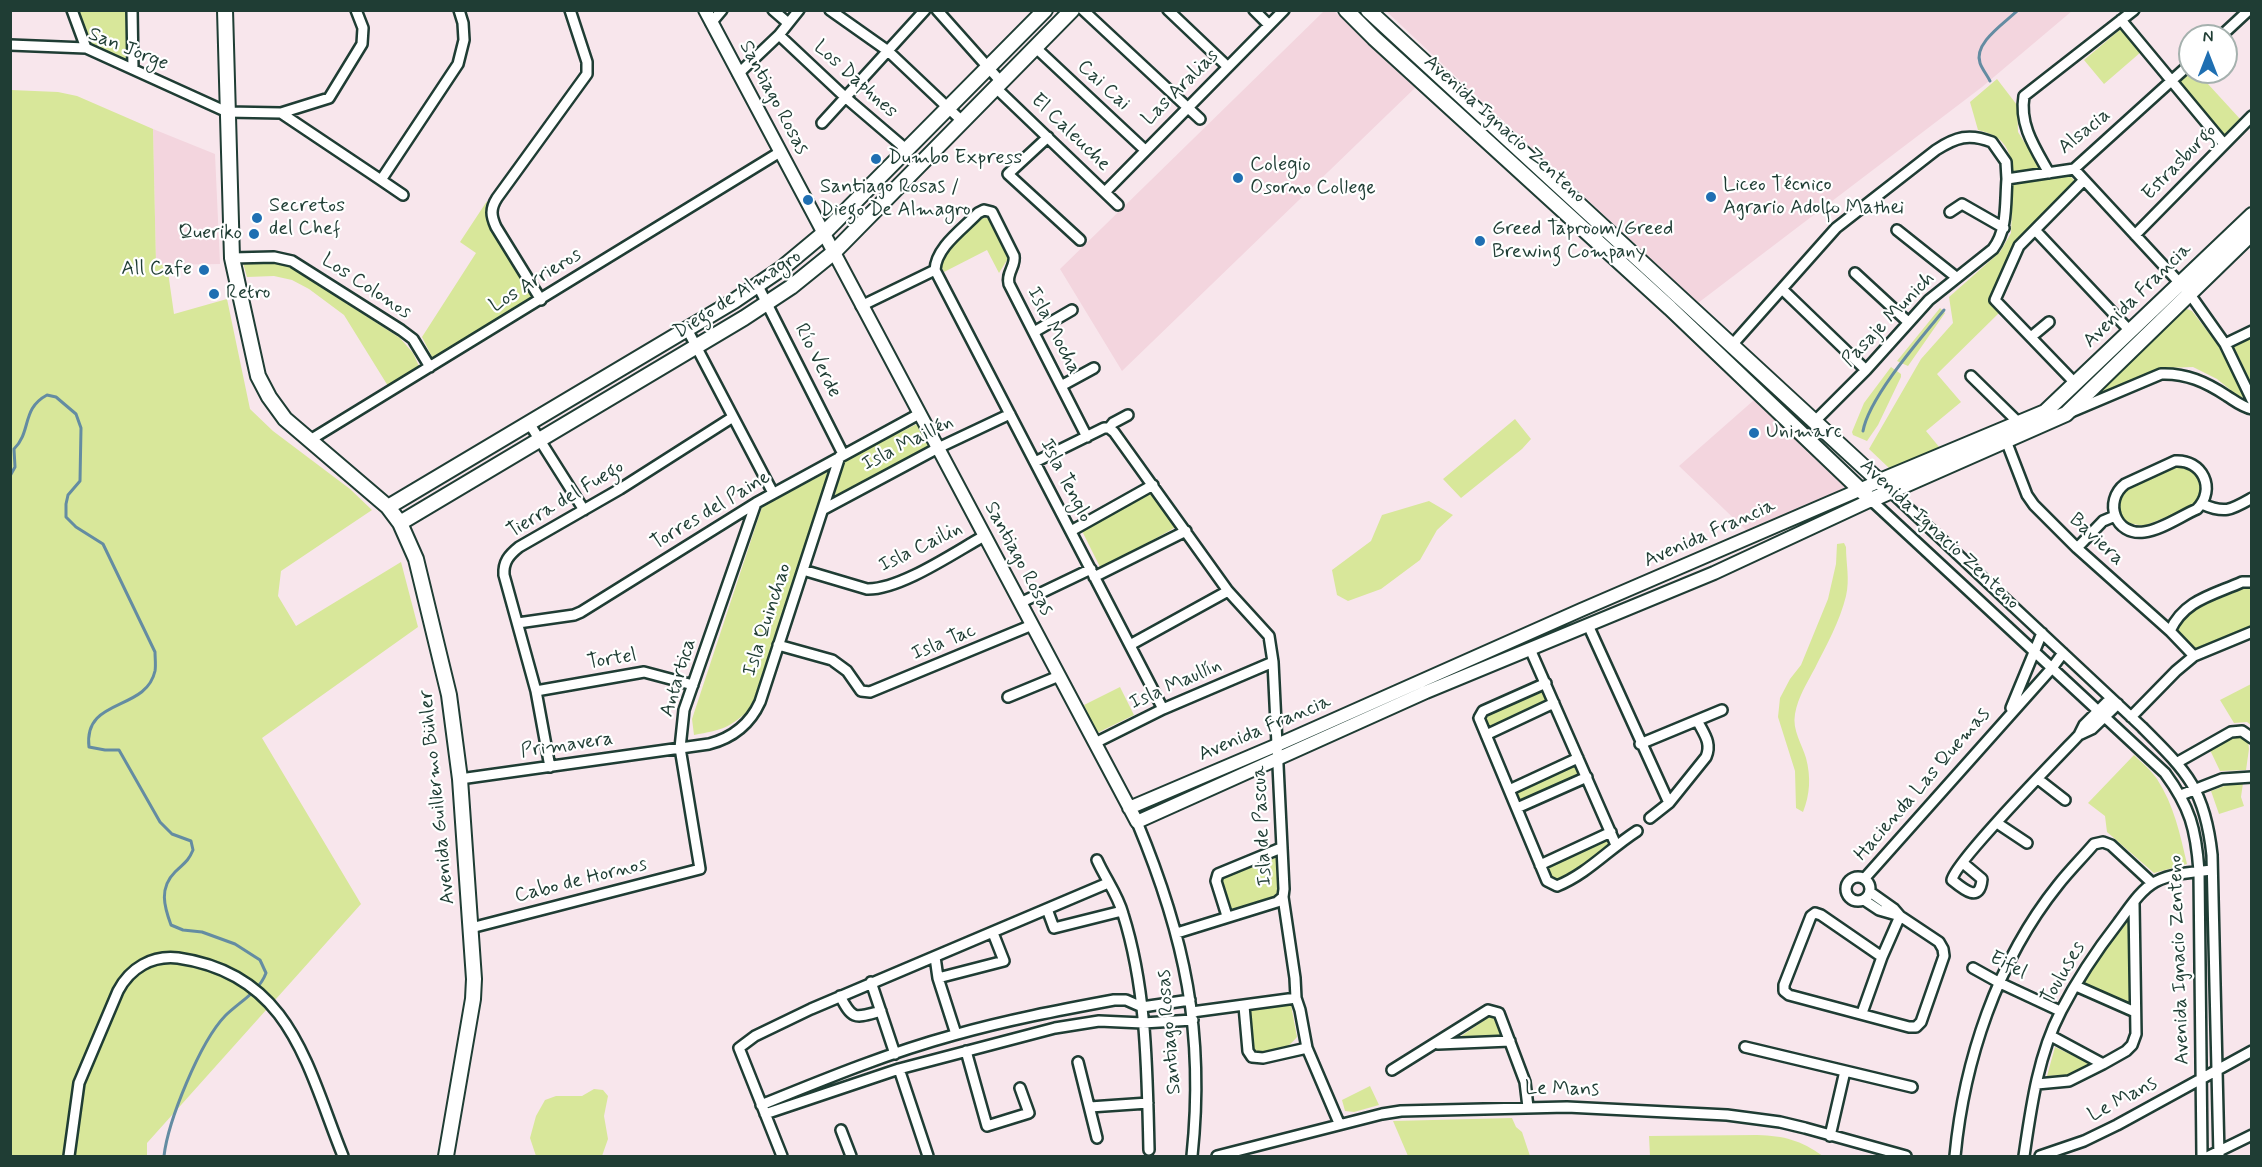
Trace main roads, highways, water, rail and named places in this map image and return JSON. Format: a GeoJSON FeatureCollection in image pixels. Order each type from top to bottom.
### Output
{"type":"FeatureCollection","features":[{"type":"Feature","properties":{"kind":"main road","name":"Avenida Guillermo Bühler"},"geometry":{"type":"LineString","coordinates":[[225,10],[232,258],[258,376],[272,403],[285,419],[388,507],[400,523],[419,571],[447,684],[460,779],[474,959],[473,999],[446,1156]]}},
{"type":"Feature","properties":{"kind":"main road","name":"Diego de Almagro"},"geometry":{"type":"LineString","coordinates":[[400,523],[767,303],[833,253],[1072,10]]}},
{"type":"Feature","properties":{"kind":"main road","name":"Avenida Ignacio Zenteno"},"geometry":{"type":"LineString","coordinates":[[1347,10],[1374,38],[1490,133],[1701,316],[1891,492]]}},
{"type":"Feature","properties":{"kind":"main road","name":"Avenida Ignacio Zenteno"},"geometry":{"type":"LineString","coordinates":[[1368,10],[1490,133],[1871,500]]}},
{"type":"Feature","properties":{"kind":"main road","name":"Diego de Almagro"},"geometry":{"type":"LineString","coordinates":[[388,507],[758,286],[823,234],[989,68],[1037,13]]}},
{"type":"Feature","properties":{"kind":"main road"},"geometry":{"type":"LineString","coordinates":[[1374,38],[1386,27]]}},
{"type":"Feature","properties":{"kind":"main road","name":"Avenida Francia"},"geometry":{"type":"LineString","coordinates":[[1880,482],[2066,414],[2116,365],[2252,215]]}},
{"type":"Feature","properties":{"kind":"main road","name":"Avenida Francia"},"geometry":{"type":"LineString","coordinates":[[1871,500],[2004,435],[2019,423],[2045,412],[2130,331],[2252,233]]}},
{"type":"Feature","properties":{"kind":"main road"},"geometry":{"type":"LineString","coordinates":[[1687,324],[1701,316]]}},
{"type":"Feature","properties":{"kind":"main road"},"geometry":{"type":"LineString","coordinates":[[2105,355],[2116,365]]}},
{"type":"Feature","properties":{"kind":"waterway"},"geometry":{"type":"LineString","coordinates":[[1990,81],[1980,63],[1981,48],[1992,34],[2018,10]]}},
{"type":"Feature","properties":{"kind":"waterway"},"geometry":{"type":"LineString","coordinates":[[1863,431],[1867,417],[1885,385],[1944,310]]}},
{"type":"Feature","properties":{"kind":"waterway"},"geometry":{"type":"LineString","coordinates":[[10,476],[15,467],[14,449],[20,442],[33,407],[47,395],[56,397],[76,414],[81,428],[80,481],[68,495],[66,517],[76,527],[103,544],[155,652],[155,671],[149,684],[140,693],[105,712],[96,720],[90,731],[89,747],[119,750],[160,822],[172,834],[191,841],[193,850],[191,854],[170,878],[165,891],[166,911],[171,925],[183,930],[202,932],[235,944],[260,960],[266,973],[259,986],[225,1016],[205,1044],[178,1103],[164,1156]]}},
{"type":"Feature","properties":{"kind":"place","name":"Dumbo Express"},"geometry":{"type":"Point","coordinates":[876,159]}},
{"type":"Feature","properties":{"kind":"place","name":"Colegio Osorno College"},"geometry":{"type":"Point","coordinates":[1238,178]}},
{"type":"Feature","properties":{"kind":"place","name":"Liceo Técnico Agrario Adolfo Mathei"},"geometry":{"type":"Point","coordinates":[1711,197]}},
{"type":"Feature","properties":{"kind":"place","name":"Santiago Rosas / Diego De Almagro"},"geometry":{"type":"Point","coordinates":[808,200]}},
{"type":"Feature","properties":{"kind":"place","name":"Secretos del Chef"},"geometry":{"type":"Point","coordinates":[257,218]}},
{"type":"Feature","properties":{"kind":"place","name":"Queriko"},"geometry":{"type":"Point","coordinates":[254,234]}},
{"type":"Feature","properties":{"kind":"place","name":"Greed Taproom/Greed Brewing Company"},"geometry":{"type":"Point","coordinates":[1480,241]}},
{"type":"Feature","properties":{"kind":"place","name":"All Cafe"},"geometry":{"type":"Point","coordinates":[204,270]}},
{"type":"Feature","properties":{"kind":"place","name":"Retro"},"geometry":{"type":"Point","coordinates":[214,294]}},
{"type":"Feature","properties":{"kind":"place","name":"Unimarc"},"geometry":{"type":"Point","coordinates":[1754,433]}}]}
